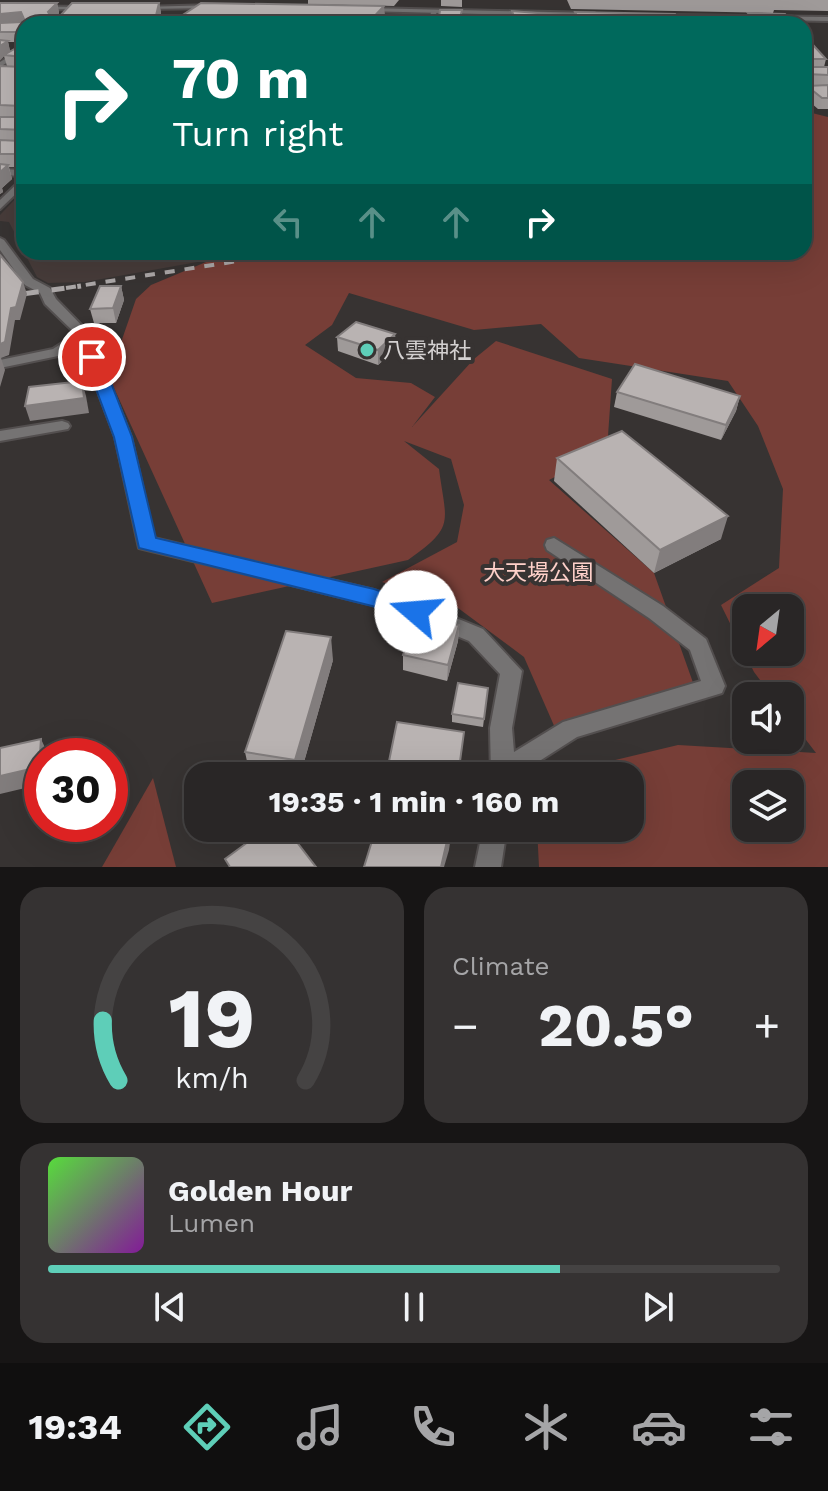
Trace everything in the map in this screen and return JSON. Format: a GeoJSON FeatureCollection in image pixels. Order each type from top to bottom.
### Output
{"type":"FeatureCollection","features":[{"type":"Feature","properties":{"kind":"street"},"geometry":{"type":"LineString","coordinates":[[195,16],[204,7]]}},
{"type":"Feature","properties":{"kind":"street"},"geometry":{"type":"LineString","coordinates":[[131,9],[226,7]]}},
{"type":"Feature","properties":{"kind":"street"},"geometry":{"type":"LineString","coordinates":[[0,8],[89,9]]}},
{"type":"Feature","properties":{"kind":"street"},"geometry":{"type":"LineString","coordinates":[[63,16],[70,9]]}},
{"type":"Feature","properties":{"kind":"street"},"geometry":{"type":"LineString","coordinates":[[354,10],[603,15]]}},
{"type":"Feature","properties":{"kind":"street"},"geometry":{"type":"LineString","coordinates":[[432,16],[434,11]]}},
{"type":"Feature","properties":{"kind":"street"},"geometry":{"type":"LineString","coordinates":[[12,46],[16,47]]}},
{"type":"Feature","properties":{"kind":"street"},"geometry":{"type":"LineString","coordinates":[[0,206],[16,189]]}},
{"type":"Feature","properties":{"kind":"street"},"geometry":{"type":"LineString","coordinates":[[0,242],[29,282],[45,291],[50,301],[84,335],[123,437],[146,543],[374,598],[476,635],[511,671],[501,728],[502,762]]}},
{"type":"Feature","properties":{"kind":"street"},"geometry":{"type":"LineString","coordinates":[[0,364],[58,352],[84,335]]}},
{"type":"Feature","properties":{"kind":"street"},"geometry":{"type":"LineString","coordinates":[[0,436],[62,426]]}},
{"type":"Feature","properties":{"kind":"street"},"geometry":{"type":"LineString","coordinates":[[521,762],[571,729],[714,686],[699,645],[656,612],[554,545]]}},
{"type":"Feature","properties":{"kind":"street"},"geometry":{"type":"LineString","coordinates":[[488,867],[492,842]]}},
{"type":"Feature","properties":{"kind":"shaded area"},"geometry":{"type":"Polygon","coordinates":[[[16,198],[16,236],[9,222],[0,221],[0,215],[16,198]]]}},
{"type":"Feature","properties":{"kind":"shaded area"},"geometry":{"type":"Polygon","coordinates":[[[28,260],[209,260],[85,282],[48,283],[37,277],[28,260]]]}},
{"type":"Feature","properties":{"kind":"green space","name":"大天場公園"},"geometry":{"type":"Polygon","coordinates":[[[812,113],[828,117],[828,867],[539,867],[538,842],[644,842],[644,762],[611,761],[678,745],[732,748],[732,754],[816,753],[804,737],[804,682],[762,682],[751,666],[804,666],[804,594],[738,594],[779,568],[783,489],[758,426],[728,381],[579,358],[541,324],[474,330],[349,293],[332,325],[305,345],[356,378],[411,383],[435,397],[412,427],[474,359],[496,341],[612,379],[607,450],[549,480],[654,573],[696,691],[559,737],[524,657],[458,608],[382,582],[457,542],[464,505],[451,459],[404,441],[439,469],[445,513],[441,531],[408,560],[212,603],[109,377],[136,299],[151,285],[211,260],[812,260],[812,113]]]}},
{"type":"Feature","properties":{"kind":"green space"},"geometry":{"type":"Polygon","coordinates":[[[732,598],[732,627],[721,605],[732,598]]]}},
{"type":"Feature","properties":{"kind":"green space"},"geometry":{"type":"Polygon","coordinates":[[[153,778],[176,867],[102,867],[116,842],[128,842],[128,822],[153,778]]]}},
{"type":"Feature","properties":{"kind":"building"},"geometry":{"type":"Polygon","coordinates":[[[0,3],[57,3],[48,12],[50,16],[23,16],[21,12],[0,14],[0,3]]]}},
{"type":"Feature","properties":{"kind":"building"},"geometry":{"type":"Polygon","coordinates":[[[72,3],[159,3],[156,16],[60,16],[72,3]]]}},
{"type":"Feature","properties":{"kind":"building"},"geometry":{"type":"Polygon","coordinates":[[[201,3],[384,6],[375,16],[181,16],[201,3]]]}},
{"type":"Feature","properties":{"kind":"building"},"geometry":{"type":"Polygon","coordinates":[[[440,10],[462,10],[460,16],[439,16],[440,10]]]}},
{"type":"Feature","properties":{"kind":"building"},"geometry":{"type":"Polygon","coordinates":[[[512,11],[577,16],[514,16],[512,11]]]}},
{"type":"Feature","properties":{"kind":"building"},"geometry":{"type":"Polygon","coordinates":[[[575,12],[676,16],[577,16],[575,12]]]}},
{"type":"Feature","properties":{"kind":"building"},"geometry":{"type":"Polygon","coordinates":[[[748,13],[787,16],[750,16],[748,13]]]}},
{"type":"Feature","properties":{"kind":"building"},"geometry":{"type":"Polygon","coordinates":[[[16,22],[16,32],[0,32],[0,23],[16,22]]]}},
{"type":"Feature","properties":{"kind":"building"},"geometry":{"type":"Polygon","coordinates":[[[812,44],[826,59],[812,59],[812,44]]]}},
{"type":"Feature","properties":{"kind":"building"},"geometry":{"type":"Polygon","coordinates":[[[16,48],[16,56],[4,55],[16,48]]]}},
{"type":"Feature","properties":{"kind":"building"},"geometry":{"type":"Polygon","coordinates":[[[0,66],[16,67],[16,106],[0,105],[0,66]]]}},
{"type":"Feature","properties":{"kind":"building"},"geometry":{"type":"Polygon","coordinates":[[[812,67],[828,67],[828,75],[812,74],[812,67]]]}},
{"type":"Feature","properties":{"kind":"building"},"geometry":{"type":"Polygon","coordinates":[[[828,85],[828,98],[822,98],[812,90],[812,86],[828,85]]]}},
{"type":"Feature","properties":{"kind":"building"},"geometry":{"type":"Polygon","coordinates":[[[0,117],[16,117],[16,130],[0,129],[0,117]]]}},
{"type":"Feature","properties":{"kind":"building"},"geometry":{"type":"Polygon","coordinates":[[[0,140],[16,141],[16,154],[0,154],[0,140]]]}},
{"type":"Feature","properties":{"kind":"building"},"geometry":{"type":"Polygon","coordinates":[[[0,255],[23,282],[16,307],[11,308],[5,342],[0,344],[0,255]]]}},
{"type":"Feature","properties":{"kind":"building"},"geometry":{"type":"Polygon","coordinates":[[[100,286],[121,286],[113,308],[90,309],[100,286]]]}},
{"type":"Feature","properties":{"kind":"building"},"geometry":{"type":"Polygon","coordinates":[[[356,322],[395,334],[378,350],[337,337],[356,322]]]}},
{"type":"Feature","properties":{"kind":"building"},"geometry":{"type":"Polygon","coordinates":[[[635,364],[740,396],[726,425],[617,392],[635,364]]]}},
{"type":"Feature","properties":{"kind":"building"},"geometry":{"type":"Polygon","coordinates":[[[82,381],[84,398],[25,406],[29,387],[82,381]]]}},
{"type":"Feature","properties":{"kind":"building"},"geometry":{"type":"Polygon","coordinates":[[[622,431],[728,516],[660,550],[557,458],[622,431]]]}},
{"type":"Feature","properties":{"kind":"building"},"geometry":{"type":"Polygon","coordinates":[[[416,616],[459,625],[448,665],[403,655],[416,616]]]}},
{"type":"Feature","properties":{"kind":"building"},"geometry":{"type":"Polygon","coordinates":[[[286,631],[331,637],[295,760],[245,752],[286,631]]]}},
{"type":"Feature","properties":{"kind":"building"},"geometry":{"type":"Polygon","coordinates":[[[458,683],[488,688],[484,719],[452,714],[458,683]]]}},
{"type":"Feature","properties":{"kind":"building"},"geometry":{"type":"Polygon","coordinates":[[[397,722],[464,732],[460,762],[389,762],[397,722]]]}},
{"type":"Feature","properties":{"kind":"building"},"geometry":{"type":"Polygon","coordinates":[[[24,743],[24,770],[0,776],[0,748],[24,743]]]}},
{"type":"Feature","properties":{"kind":"building"},"geometry":{"type":"Polygon","coordinates":[[[248,842],[297,842],[316,867],[230,867],[225,859],[248,842]]]}},
{"type":"Feature","properties":{"kind":"building"},"geometry":{"type":"Polygon","coordinates":[[[372,842],[447,842],[441,867],[364,867],[372,842]]]}},
{"type":"Feature","properties":{"kind":"railway"},"geometry":{"type":"LineString","coordinates":[[66,288],[244,260]]}},
{"type":"Feature","properties":{"kind":"railway"},"geometry":{"type":"LineString","coordinates":[[0,297],[81,286]]}},
{"type":"Feature","properties":{"kind":"place","name":"八雲神社"},"geometry":{"type":"Point","coordinates":[367,350]}},
{"type":"Feature","properties":{"kind":"route"},"geometry":{"type":"LineString","coordinates":[[92,357],[123,437],[146,543],[374,598],[416,612]]}}]}
